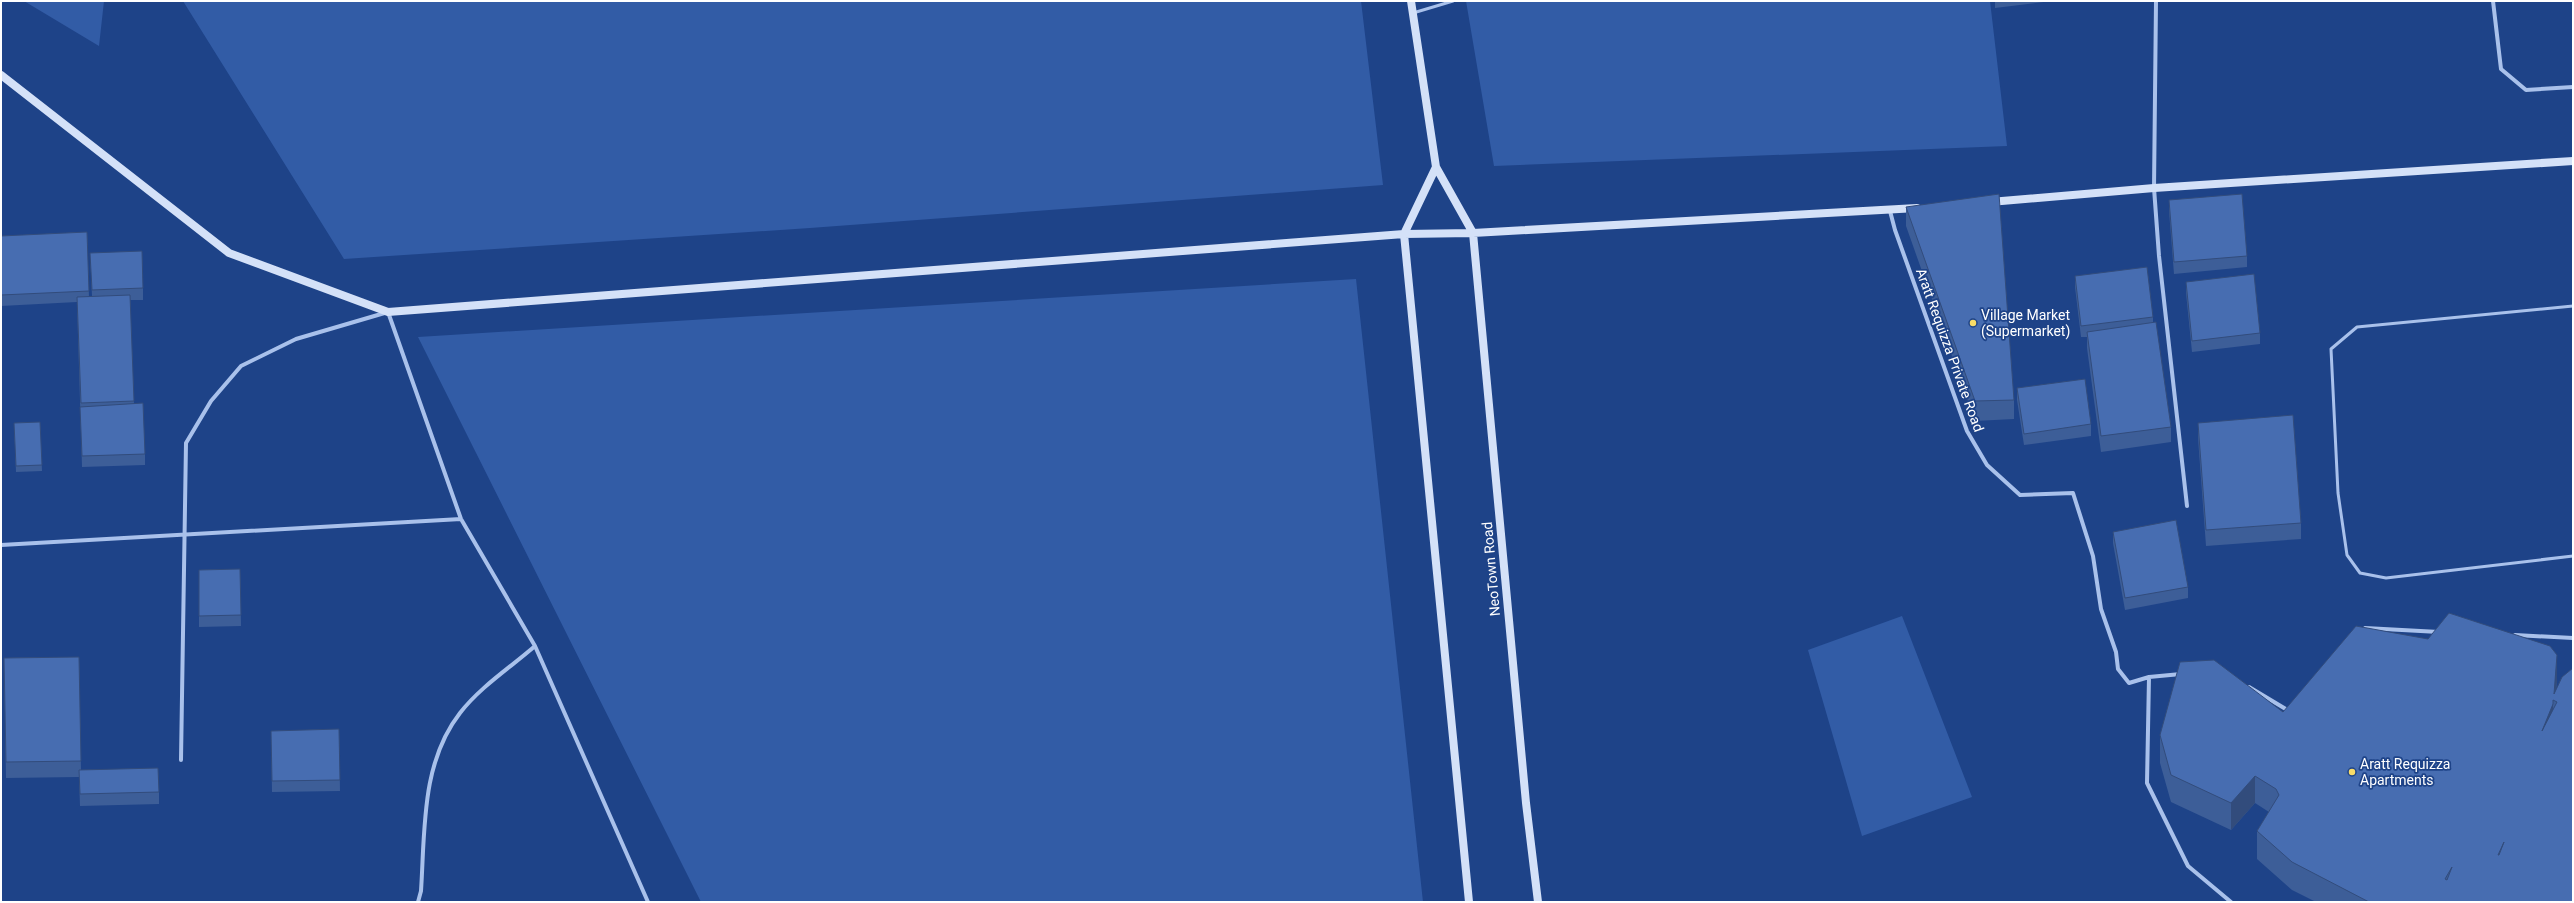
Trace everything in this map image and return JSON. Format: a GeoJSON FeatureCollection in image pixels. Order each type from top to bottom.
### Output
{"type":"FeatureCollection","features":[{"type":"Feature","properties":{"kind":"street"},"geometry":{"type":"LineString","coordinates":[[1411,1],[1436,167],[1474,232]]}},
{"type":"Feature","properties":{"kind":"street"},"geometry":{"type":"LineString","coordinates":[[2156,1],[2154,188],[2158,256],[2188,506]]}},
{"type":"Feature","properties":{"kind":"street"},"geometry":{"type":"LineString","coordinates":[[2493,1],[2501,68],[2526,90],[2573,87]]}},
{"type":"Feature","properties":{"kind":"street"},"geometry":{"type":"LineString","coordinates":[[1,75],[229,253],[388,312]]}},
{"type":"Feature","properties":{"kind":"street"},"geometry":{"type":"LineString","coordinates":[[1983,203],[2154,188],[2573,161]]}},
{"type":"Feature","properties":{"kind":"street"},"geometry":{"type":"LineString","coordinates":[[1436,167],[1404,234],[1469,902]]}},
{"type":"Feature","properties":{"kind":"street"},"geometry":{"type":"LineString","coordinates":[[181,760],[186,444],[211,401],[241,366],[296,339],[388,312],[1404,234],[1474,232],[1929,207]]}},
{"type":"Feature","properties":{"kind":"street","name":"Aratt Requizza Private Road"},"geometry":{"type":"LineString","coordinates":[[1890,210],[1894,230],[1967,431],[1987,465],[2020,495],[2073,493],[2093,556],[2101,609],[2116,652],[2118,669],[2129,683],[2150,677],[2186,674]]}},
{"type":"Feature","properties":{"kind":"street","name":"NeoTown Road"},"geometry":{"type":"LineString","coordinates":[[1474,232],[1525,795],[1538,902]]}},
{"type":"Feature","properties":{"kind":"street"},"geometry":{"type":"LineString","coordinates":[[388,312],[461,519],[535,646],[648,902]]}},
{"type":"Feature","properties":{"kind":"street"},"geometry":{"type":"LineString","coordinates":[[1,545],[461,519]]}},
{"type":"Feature","properties":{"kind":"street"},"geometry":{"type":"LineString","coordinates":[[2360,634],[2365,628],[2442,632]]}},
{"type":"Feature","properties":{"kind":"street"},"geometry":{"type":"LineString","coordinates":[[2511,635],[2573,638]]}},
{"type":"Feature","properties":{"kind":"street"},"geometry":{"type":"LineString","coordinates":[[418,902],[421,891],[428,788],[434,760],[460,713],[535,646]]}},
{"type":"Feature","properties":{"kind":"street"},"geometry":{"type":"LineString","coordinates":[[2150,677],[2146,783],[2188,866],[2231,902]]}},
{"type":"Feature","properties":{"kind":"street"},"geometry":{"type":"LineString","coordinates":[[2242,683],[2296,715]]}},
{"type":"Feature","properties":{"kind":"lane"},"geometry":{"type":"LineString","coordinates":[[1413,13],[1454,1]]}},
{"type":"Feature","properties":{"kind":"lane"},"geometry":{"type":"LineString","coordinates":[[2573,306],[2357,327],[2331,349],[2338,493],[2347,555],[2360,573],[2386,578],[2573,556]]}},
{"type":"Feature","properties":{"kind":"shaded area"},"geometry":{"type":"Polygon","coordinates":[[[24,1],[104,1],[99,46],[24,1]]]}},
{"type":"Feature","properties":{"kind":"shaded area"},"geometry":{"type":"Polygon","coordinates":[[[183,1],[1361,1],[1383,185],[810,228],[344,259],[183,1]]]}},
{"type":"Feature","properties":{"kind":"shaded area"},"geometry":{"type":"Polygon","coordinates":[[[1466,1],[1990,1],[2007,146],[1494,166],[1466,1]]]}},
{"type":"Feature","properties":{"kind":"shaded area"},"geometry":{"type":"Polygon","coordinates":[[[1356,279],[1423,902],[701,902],[418,337],[1356,279]]]}},
{"type":"Feature","properties":{"kind":"shaded area"},"geometry":{"type":"Polygon","coordinates":[[[1902,616],[1972,797],[1862,836],[1808,650],[1902,616]]]}},
{"type":"Feature","properties":{"kind":"building","name":"Village Market (Supermarket)"},"geometry":{"type":"Polygon","coordinates":[[[1999,194],[2014,400],[1975,401],[1906,207],[1999,194]]]}},
{"type":"Feature","properties":{"kind":"building"},"geometry":{"type":"Polygon","coordinates":[[[2242,194],[2247,256],[2174,262],[2169,200],[2242,194]]]}},
{"type":"Feature","properties":{"kind":"building"},"geometry":{"type":"Polygon","coordinates":[[[87,232],[89,291],[1,295],[1,236],[87,232]]]}},
{"type":"Feature","properties":{"kind":"building"},"geometry":{"type":"Polygon","coordinates":[[[142,251],[143,288],[92,290],[90,253],[142,251]]]}},
{"type":"Feature","properties":{"kind":"building"},"geometry":{"type":"Polygon","coordinates":[[[2147,267],[2153,317],[2081,326],[2075,276],[2147,267]]]}},
{"type":"Feature","properties":{"kind":"building"},"geometry":{"type":"Polygon","coordinates":[[[2254,274],[2260,333],[2192,341],[2186,282],[2254,274]]]}},
{"type":"Feature","properties":{"kind":"building"},"geometry":{"type":"Polygon","coordinates":[[[130,295],[134,401],[81,403],[77,297],[130,295]]]}},
{"type":"Feature","properties":{"kind":"building"},"geometry":{"type":"Polygon","coordinates":[[[2156,322],[2171,427],[2101,436],[2087,332],[2156,322]]]}},
{"type":"Feature","properties":{"kind":"building"},"geometry":{"type":"Polygon","coordinates":[[[2085,379],[2091,424],[2024,434],[2017,388],[2085,379]]]}},
{"type":"Feature","properties":{"kind":"building"},"geometry":{"type":"Polygon","coordinates":[[[143,403],[145,454],[82,456],[80,407],[143,403]]]}},
{"type":"Feature","properties":{"kind":"building"},"geometry":{"type":"Polygon","coordinates":[[[2293,415],[2301,523],[2206,530],[2198,423],[2293,415]]]}},
{"type":"Feature","properties":{"kind":"building"},"geometry":{"type":"Polygon","coordinates":[[[40,422],[42,465],[16,466],[14,423],[40,422]]]}},
{"type":"Feature","properties":{"kind":"building"},"geometry":{"type":"Polygon","coordinates":[[[2176,520],[2188,587],[2125,598],[2113,532],[2176,520]]]}},
{"type":"Feature","properties":{"kind":"building"},"geometry":{"type":"Polygon","coordinates":[[[240,569],[241,615],[199,616],[199,570],[240,569]]]}},
{"type":"Feature","properties":{"kind":"building","name":"Aratt Requizza Apartments"},"geometry":{"type":"Polygon","coordinates":[[[2449,613],[2550,646],[2557,655],[2554,694],[2562,677],[2573,668],[2573,902],[2369,902],[2292,862],[2257,831],[2279,795],[2276,789],[2255,776],[2231,803],[2171,775],[2160,735],[2180,662],[2214,660],[2283,712],[2356,626],[2428,639],[2449,613]],[[2553,700],[2553,704],[2542,731],[2557,702],[2553,700]],[[2452,867],[2445,879],[2447,880],[2452,867]]]}},
{"type":"Feature","properties":{"kind":"building"},"geometry":{"type":"Polygon","coordinates":[[[79,657],[81,761],[6,762],[4,658],[79,657]]]}},
{"type":"Feature","properties":{"kind":"building"},"geometry":{"type":"Polygon","coordinates":[[[339,729],[340,780],[272,781],[271,731],[339,729]]]}},
{"type":"Feature","properties":{"kind":"building"},"geometry":{"type":"Polygon","coordinates":[[[158,768],[159,792],[80,794],[79,770],[158,768]]]}},
{"type":"Feature","properties":{"kind":"place","name":"Village Market (Supermarket)"},"geometry":{"type":"Point","coordinates":[1973,323]}},
{"type":"Feature","properties":{"kind":"place","name":"Aratt Requizza Apartments"},"geometry":{"type":"Point","coordinates":[2352,772]}}]}
